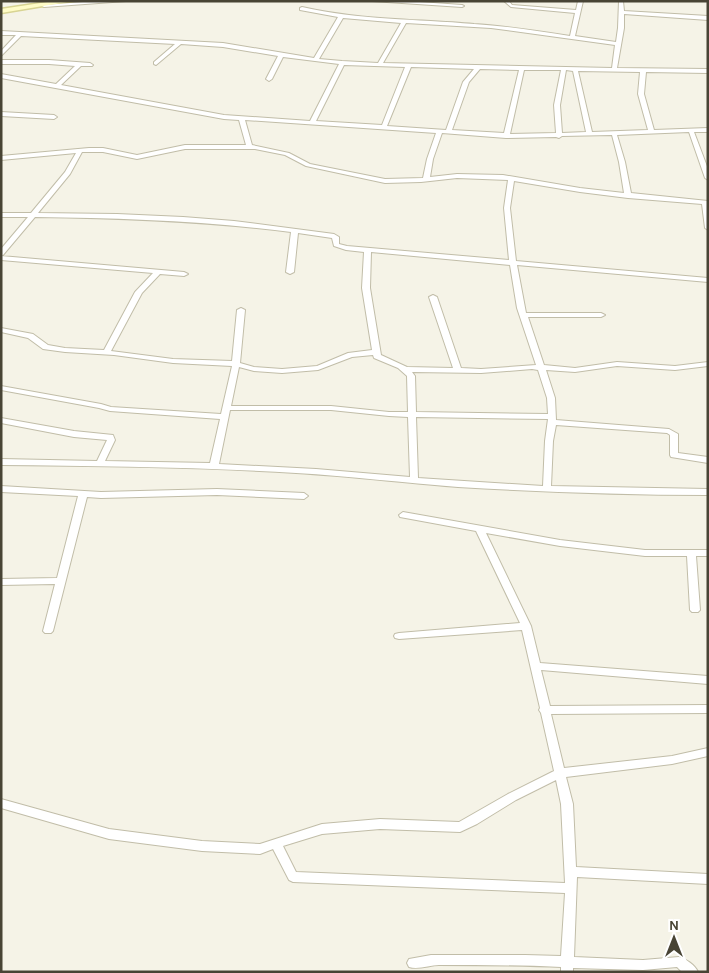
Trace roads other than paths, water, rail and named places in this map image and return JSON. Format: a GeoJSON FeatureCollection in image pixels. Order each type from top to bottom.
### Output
{"type":"FeatureCollection","features":[{"type":"Feature","properties":{"kind":"street"},"geometry":{"type":"LineString","coordinates":[[1,12],[70,1]]}},
{"type":"Feature","properties":{"kind":"street"},"geometry":{"type":"LineString","coordinates":[[44,6],[124,1]]}},
{"type":"Feature","properties":{"kind":"street"},"geometry":{"type":"LineString","coordinates":[[374,1],[462,6]]}},
{"type":"Feature","properties":{"kind":"street"},"geometry":{"type":"LineString","coordinates":[[506,1],[511,6],[578,12]]}},
{"type":"Feature","properties":{"kind":"street"},"geometry":{"type":"LineString","coordinates":[[572,38],[581,1]]}},
{"type":"Feature","properties":{"kind":"street"},"geometry":{"type":"LineString","coordinates":[[614,70],[622,12],[621,1]]}},
{"type":"Feature","properties":{"kind":"street"},"geometry":{"type":"LineString","coordinates":[[302,9],[342,17],[404,23],[476,25],[618,44]]}},
{"type":"Feature","properties":{"kind":"street"},"geometry":{"type":"LineString","coordinates":[[622,12],[705,18],[708,25]]}},
{"type":"Feature","properties":{"kind":"street"},"geometry":{"type":"LineString","coordinates":[[315,60],[342,17]]}},
{"type":"Feature","properties":{"kind":"street"},"geometry":{"type":"LineString","coordinates":[[380,64],[404,23]]}},
{"type":"Feature","properties":{"kind":"street"},"geometry":{"type":"LineString","coordinates":[[1,34],[223,45],[342,63],[708,71]]}},
{"type":"Feature","properties":{"kind":"street"},"geometry":{"type":"LineString","coordinates":[[1,38],[20,34]]}},
{"type":"Feature","properties":{"kind":"street"},"geometry":{"type":"LineString","coordinates":[[1,54],[20,34]]}},
{"type":"Feature","properties":{"kind":"street"},"geometry":{"type":"LineString","coordinates":[[156,63],[180,42]]}},
{"type":"Feature","properties":{"kind":"street"},"geometry":{"type":"LineString","coordinates":[[269,79],[281,55]]}},
{"type":"Feature","properties":{"kind":"street"},"geometry":{"type":"LineString","coordinates":[[1,62],[49,62],[90,65]]}},
{"type":"Feature","properties":{"kind":"street"},"geometry":{"type":"LineString","coordinates":[[312,123],[342,63]]}},
{"type":"Feature","properties":{"kind":"street"},"geometry":{"type":"LineString","coordinates":[[58,86],[80,64]]}},
{"type":"Feature","properties":{"kind":"street"},"geometry":{"type":"LineString","coordinates":[[384,127],[409,65]]}},
{"type":"Feature","properties":{"kind":"street"},"geometry":{"type":"LineString","coordinates":[[449,132],[466,82],[479,67]]}},
{"type":"Feature","properties":{"kind":"street"},"geometry":{"type":"LineString","coordinates":[[506,136],[522,68]]}},
{"type":"Feature","properties":{"kind":"street"},"geometry":{"type":"LineString","coordinates":[[559,136],[557,105],[564,69]]}},
{"type":"Feature","properties":{"kind":"street"},"geometry":{"type":"LineString","coordinates":[[575,69],[589,134]]}},
{"type":"Feature","properties":{"kind":"street"},"geometry":{"type":"LineString","coordinates":[[643,70],[641,94],[652,132]]}},
{"type":"Feature","properties":{"kind":"street"},"geometry":{"type":"LineString","coordinates":[[1,76],[207,115],[242,118],[506,136],[559,136],[708,130]]}},
{"type":"Feature","properties":{"kind":"street"},"geometry":{"type":"LineString","coordinates":[[1,114],[54,118]]}},
{"type":"Feature","properties":{"kind":"street"},"geometry":{"type":"LineString","coordinates":[[242,118],[248,147]]}},
{"type":"Feature","properties":{"kind":"street"},"geometry":{"type":"LineString","coordinates":[[426,179],[430,159],[440,131]]}},
{"type":"Feature","properties":{"kind":"street"},"geometry":{"type":"LineString","coordinates":[[691,131],[708,178]]}},
{"type":"Feature","properties":{"kind":"street"},"geometry":{"type":"LineString","coordinates":[[614,133],[622,162],[628,196]]}},
{"type":"Feature","properties":{"kind":"street"},"geometry":{"type":"LineString","coordinates":[[1,158],[103,150],[137,157],[186,147],[273,149],[308,165],[384,181],[468,175],[511,178],[628,196],[706,203],[708,228]]}},
{"type":"Feature","properties":{"kind":"street"},"geometry":{"type":"LineString","coordinates":[[1,256],[68,173],[80,151]]}},
{"type":"Feature","properties":{"kind":"street"},"geometry":{"type":"LineString","coordinates":[[511,178],[507,208],[513,262],[523,315],[550,398],[551,419],[547,488]]}},
{"type":"Feature","properties":{"kind":"street"},"geometry":{"type":"LineString","coordinates":[[1,215],[33,217],[117,216],[183,219],[334,236],[338,246],[368,250],[708,280]]}},
{"type":"Feature","properties":{"kind":"street"},"geometry":{"type":"LineString","coordinates":[[290,272],[295,231]]}},
{"type":"Feature","properties":{"kind":"street"},"geometry":{"type":"LineString","coordinates":[[368,250],[367,295],[377,356],[404,369],[411,376],[410,414],[414,479]]}},
{"type":"Feature","properties":{"kind":"street"},"geometry":{"type":"LineString","coordinates":[[1,256],[184,274]]}},
{"type":"Feature","properties":{"kind":"street"},"geometry":{"type":"LineString","coordinates":[[106,352],[140,292],[158,272]]}},
{"type":"Feature","properties":{"kind":"street"},"geometry":{"type":"LineString","coordinates":[[433,297],[458,371]]}},
{"type":"Feature","properties":{"kind":"street"},"geometry":{"type":"LineString","coordinates":[[214,467],[236,364],[242,310]]}},
{"type":"Feature","properties":{"kind":"street"},"geometry":{"type":"LineString","coordinates":[[523,315],[601,315]]}},
{"type":"Feature","properties":{"kind":"street"},"geometry":{"type":"LineString","coordinates":[[1,330],[30,336],[46,347],[75,352],[106,352],[164,361],[236,364],[264,370],[306,370],[318,368],[351,356],[376,352]]}},
{"type":"Feature","properties":{"kind":"street"},"geometry":{"type":"LineString","coordinates":[[404,369],[458,371],[539,368],[575,370],[617,364],[675,368],[708,364]]}},
{"type":"Feature","properties":{"kind":"street"},"geometry":{"type":"LineString","coordinates":[[1,388],[110,409],[224,417]]}},
{"type":"Feature","properties":{"kind":"street"},"geometry":{"type":"LineString","coordinates":[[226,408],[331,408],[389,414],[551,419],[670,431],[674,434],[674,455],[708,460]]}},
{"type":"Feature","properties":{"kind":"street"},"geometry":{"type":"LineString","coordinates":[[1,420],[74,434],[110,437],[111,440],[100,462]]}},
{"type":"Feature","properties":{"kind":"street"},"geometry":{"type":"LineString","coordinates":[[1,462],[100,462],[296,470],[547,488],[651,493],[708,492]]}},
{"type":"Feature","properties":{"kind":"street"},"geometry":{"type":"LineString","coordinates":[[1,489],[83,494],[217,492],[304,496]]}},
{"type":"Feature","properties":{"kind":"street"},"geometry":{"type":"LineString","coordinates":[[48,631],[83,494]]}},
{"type":"Feature","properties":{"kind":"street"},"geometry":{"type":"LineString","coordinates":[[403,514],[560,543],[645,553],[708,553]]}},
{"type":"Feature","properties":{"kind":"street"},"geometry":{"type":"LineString","coordinates":[[478,528],[526,626],[544,710],[561,773],[567,804],[571,872],[567,967]]}},
{"type":"Feature","properties":{"kind":"street"},"geometry":{"type":"LineString","coordinates":[[691,553],[695,610]]}},
{"type":"Feature","properties":{"kind":"street"},"geometry":{"type":"LineString","coordinates":[[1,582],[60,581]]}},
{"type":"Feature","properties":{"kind":"street"},"geometry":{"type":"LineString","coordinates":[[398,636],[526,626]]}},
{"type":"Feature","properties":{"kind":"street"},"geometry":{"type":"LineString","coordinates":[[535,666],[708,680]]}},
{"type":"Feature","properties":{"kind":"street"},"geometry":{"type":"LineString","coordinates":[[544,710],[708,709]]}},
{"type":"Feature","properties":{"kind":"street"},"geometry":{"type":"LineString","coordinates":[[1,803],[109,834],[202,846],[260,849],[322,829],[380,824],[460,827],[473,821],[512,796],[561,773],[672,760],[708,752]]}},
{"type":"Feature","properties":{"kind":"street"},"geometry":{"type":"LineString","coordinates":[[276,844],[293,877],[571,888]]}},
{"type":"Feature","properties":{"kind":"street"},"geometry":{"type":"LineString","coordinates":[[571,872],[708,879]]}},
{"type":"Feature","properties":{"kind":"street"},"geometry":{"type":"LineString","coordinates":[[413,964],[431,960],[525,960],[567,967],[679,962],[692,972]]}}]}
